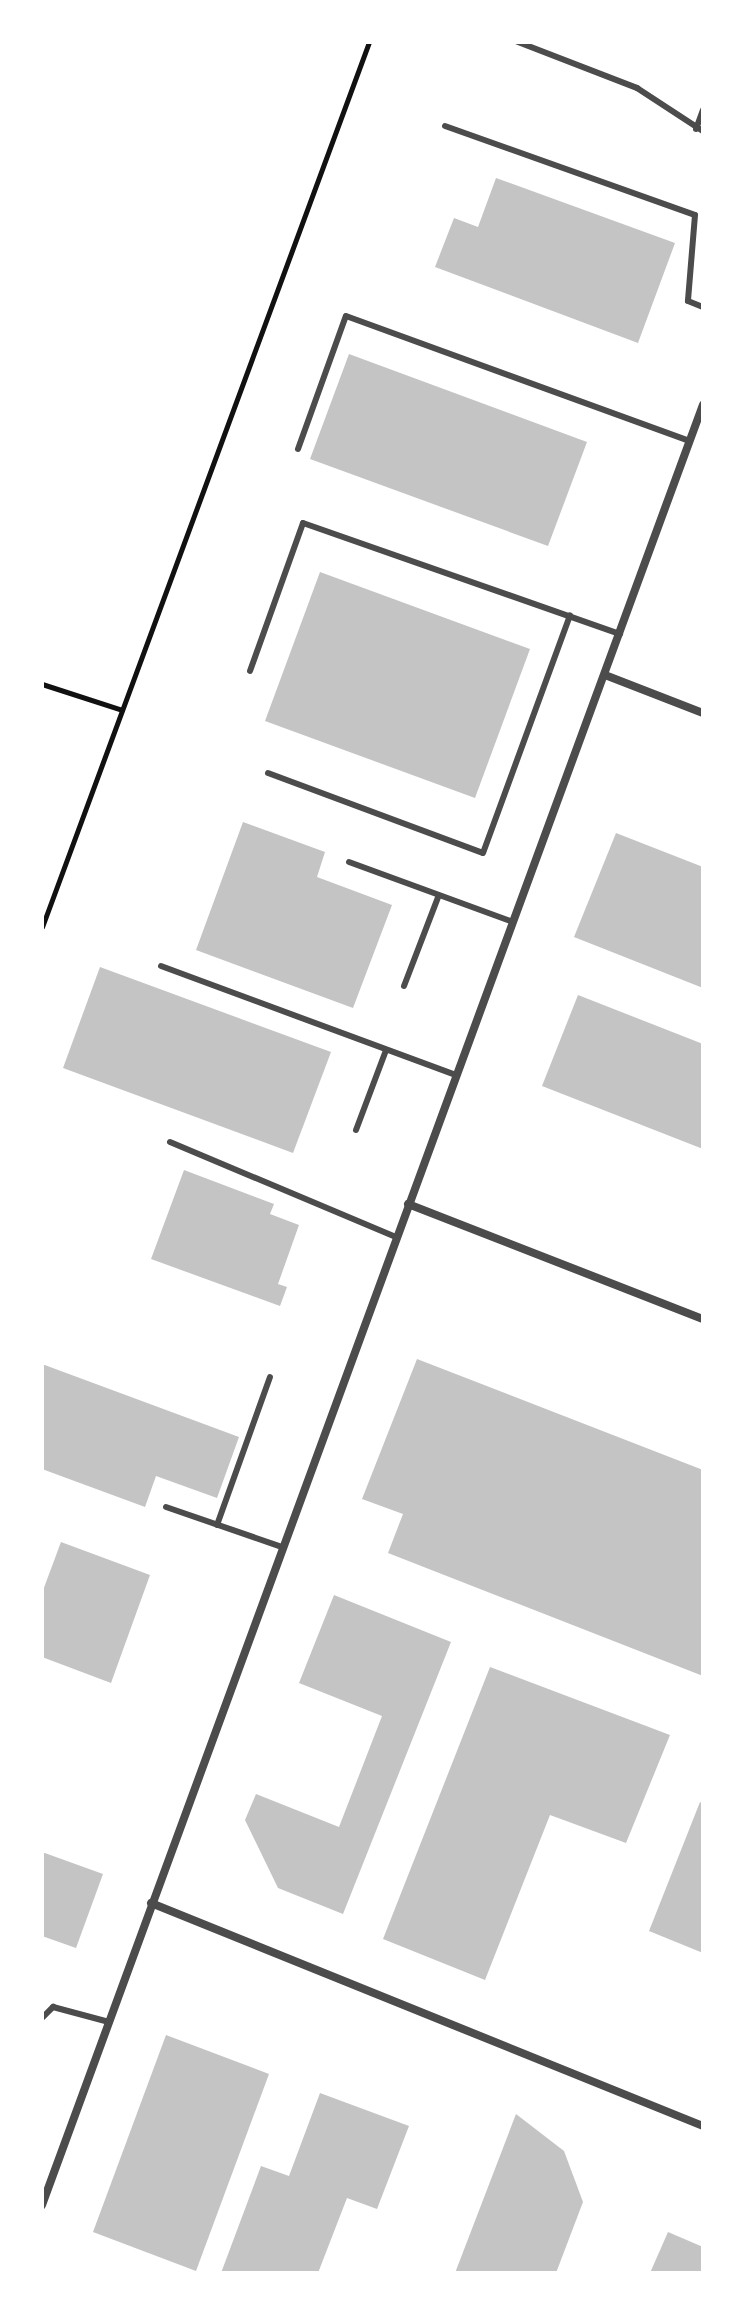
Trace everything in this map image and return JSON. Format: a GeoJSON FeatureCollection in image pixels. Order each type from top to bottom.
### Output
{"type":"FeatureCollection","features":[{"type":"Feature","properties":{"kind":"street"},"geometry":{"type":"LineString","coordinates":[[42,2205],[703,405]]}},
{"type":"Feature","properties":{"kind":"street"},"geometry":{"type":"LineString","coordinates":[[605,675],[703,713]]}},
{"type":"Feature","properties":{"kind":"street"},"geometry":{"type":"LineString","coordinates":[[408,1204],[703,1319]]}},
{"type":"Feature","properties":{"kind":"street"},"geometry":{"type":"LineString","coordinates":[[151,1903],[703,2126]]}},
{"type":"Feature","properties":{"kind":"lane"},"geometry":{"type":"LineString","coordinates":[[518,42],[637,88],[699,130],[703,110]]}},
{"type":"Feature","properties":{"kind":"lane"},"geometry":{"type":"LineString","coordinates":[[445,126],[695,215],[688,301],[703,307]]}},
{"type":"Feature","properties":{"kind":"lane"},"geometry":{"type":"LineString","coordinates":[[298,449],[346,316],[690,441]]}},
{"type":"Feature","properties":{"kind":"lane"},"geometry":{"type":"LineString","coordinates":[[250,671],[303,523],[620,634]]}},
{"type":"Feature","properties":{"kind":"lane"},"geometry":{"type":"LineString","coordinates":[[268,773],[483,853],[570,615]]}},
{"type":"Feature","properties":{"kind":"lane"},"geometry":{"type":"LineString","coordinates":[[349,862],[513,922]]}},
{"type":"Feature","properties":{"kind":"lane"},"geometry":{"type":"LineString","coordinates":[[404,986],[439,895]]}},
{"type":"Feature","properties":{"kind":"lane"},"geometry":{"type":"LineString","coordinates":[[161,966],[456,1075]]}},
{"type":"Feature","properties":{"kind":"lane"},"geometry":{"type":"LineString","coordinates":[[356,1130],[386,1050]]}},
{"type":"Feature","properties":{"kind":"lane"},"geometry":{"type":"LineString","coordinates":[[170,1142],[396,1237]]}},
{"type":"Feature","properties":{"kind":"lane"},"geometry":{"type":"LineString","coordinates":[[217,1525],[270,1377]]}},
{"type":"Feature","properties":{"kind":"lane"},"geometry":{"type":"LineString","coordinates":[[166,1507],[282,1547]]}},
{"type":"Feature","properties":{"kind":"lane"},"geometry":{"type":"LineString","coordinates":[[42,2018],[53,2007],[109,2022]]}},
{"type":"Feature","properties":{"kind":"path"},"geometry":{"type":"LineString","coordinates":[[42,927],[369,42]]}},
{"type":"Feature","properties":{"kind":"path"},"geometry":{"type":"LineString","coordinates":[[42,684],[122,710]]}},
{"type":"Feature","properties":{"kind":"building"},"geometry":{"type":"Polygon","coordinates":[[[496,178],[675,243],[638,343],[435,267],[454,218],[478,227],[496,178]]]}},
{"type":"Feature","properties":{"kind":"building"},"geometry":{"type":"Polygon","coordinates":[[[349,354],[587,442],[548,546],[310,459],[349,354]]]}},
{"type":"Feature","properties":{"kind":"building"},"geometry":{"type":"Polygon","coordinates":[[[320,572],[530,649],[475,798],[265,721],[320,572]]]}},
{"type":"Feature","properties":{"kind":"building"},"geometry":{"type":"Polygon","coordinates":[[[243,822],[325,852],[317,877],[392,905],[353,1008],[196,950],[243,822]]]}},
{"type":"Feature","properties":{"kind":"building"},"geometry":{"type":"Polygon","coordinates":[[[616,833],[703,867],[703,988],[574,937],[616,833]]]}},
{"type":"Feature","properties":{"kind":"building"},"geometry":{"type":"Polygon","coordinates":[[[100,967],[331,1052],[293,1153],[63,1068],[100,967]]]}},
{"type":"Feature","properties":{"kind":"building"},"geometry":{"type":"Polygon","coordinates":[[[578,995],[703,1044],[703,1149],[542,1086],[578,995]]]}},
{"type":"Feature","properties":{"kind":"building"},"geometry":{"type":"Polygon","coordinates":[[[184,1170],[274,1204],[270,1214],[299,1225],[278,1284],[287,1287],[280,1306],[151,1259],[184,1170]]]}},
{"type":"Feature","properties":{"kind":"building"},"geometry":{"type":"Polygon","coordinates":[[[417,1359],[703,1470],[703,1676],[388,1553],[403,1514],[362,1499],[417,1359]]]}},
{"type":"Feature","properties":{"kind":"building"},"geometry":{"type":"Polygon","coordinates":[[[42,1364],[239,1437],[217,1498],[156,1476],[145,1507],[42,1469],[42,1364]]]}},
{"type":"Feature","properties":{"kind":"building"},"geometry":{"type":"Polygon","coordinates":[[[61,1542],[150,1575],[111,1683],[42,1657],[42,1593],[61,1542]]]}},
{"type":"Feature","properties":{"kind":"building"},"geometry":{"type":"Polygon","coordinates":[[[334,1595],[451,1642],[343,1914],[278,1888],[245,1820],[256,1794],[339,1827],[382,1716],[299,1683],[334,1595]]]}},
{"type":"Feature","properties":{"kind":"building"},"geometry":{"type":"Polygon","coordinates":[[[490,1667],[670,1735],[626,1843],[550,1815],[485,1980],[383,1939],[490,1667]]]}},
{"type":"Feature","properties":{"kind":"building"},"geometry":{"type":"Polygon","coordinates":[[[700,1802],[703,1804],[703,1953],[649,1931],[700,1802]]]}},
{"type":"Feature","properties":{"kind":"building"},"geometry":{"type":"Polygon","coordinates":[[[42,1852],[103,1874],[76,1948],[42,1936],[42,1852]]]}},
{"type":"Feature","properties":{"kind":"building"},"geometry":{"type":"Polygon","coordinates":[[[166,2035],[269,2074],[196,2271],[93,2232],[166,2035]]]}},
{"type":"Feature","properties":{"kind":"building"},"geometry":{"type":"Polygon","coordinates":[[[320,2093],[409,2126],[377,2209],[347,2198],[318,2273],[221,2273],[261,2166],[289,2176],[320,2093]]]}},
{"type":"Feature","properties":{"kind":"building"},"geometry":{"type":"Polygon","coordinates":[[[516,2114],[564,2151],[583,2202],[556,2273],[455,2273],[516,2114]]]}},
{"type":"Feature","properties":{"kind":"building"},"geometry":{"type":"Polygon","coordinates":[[[668,2232],[703,2247],[703,2273],[650,2273],[668,2232]]]}}]}
